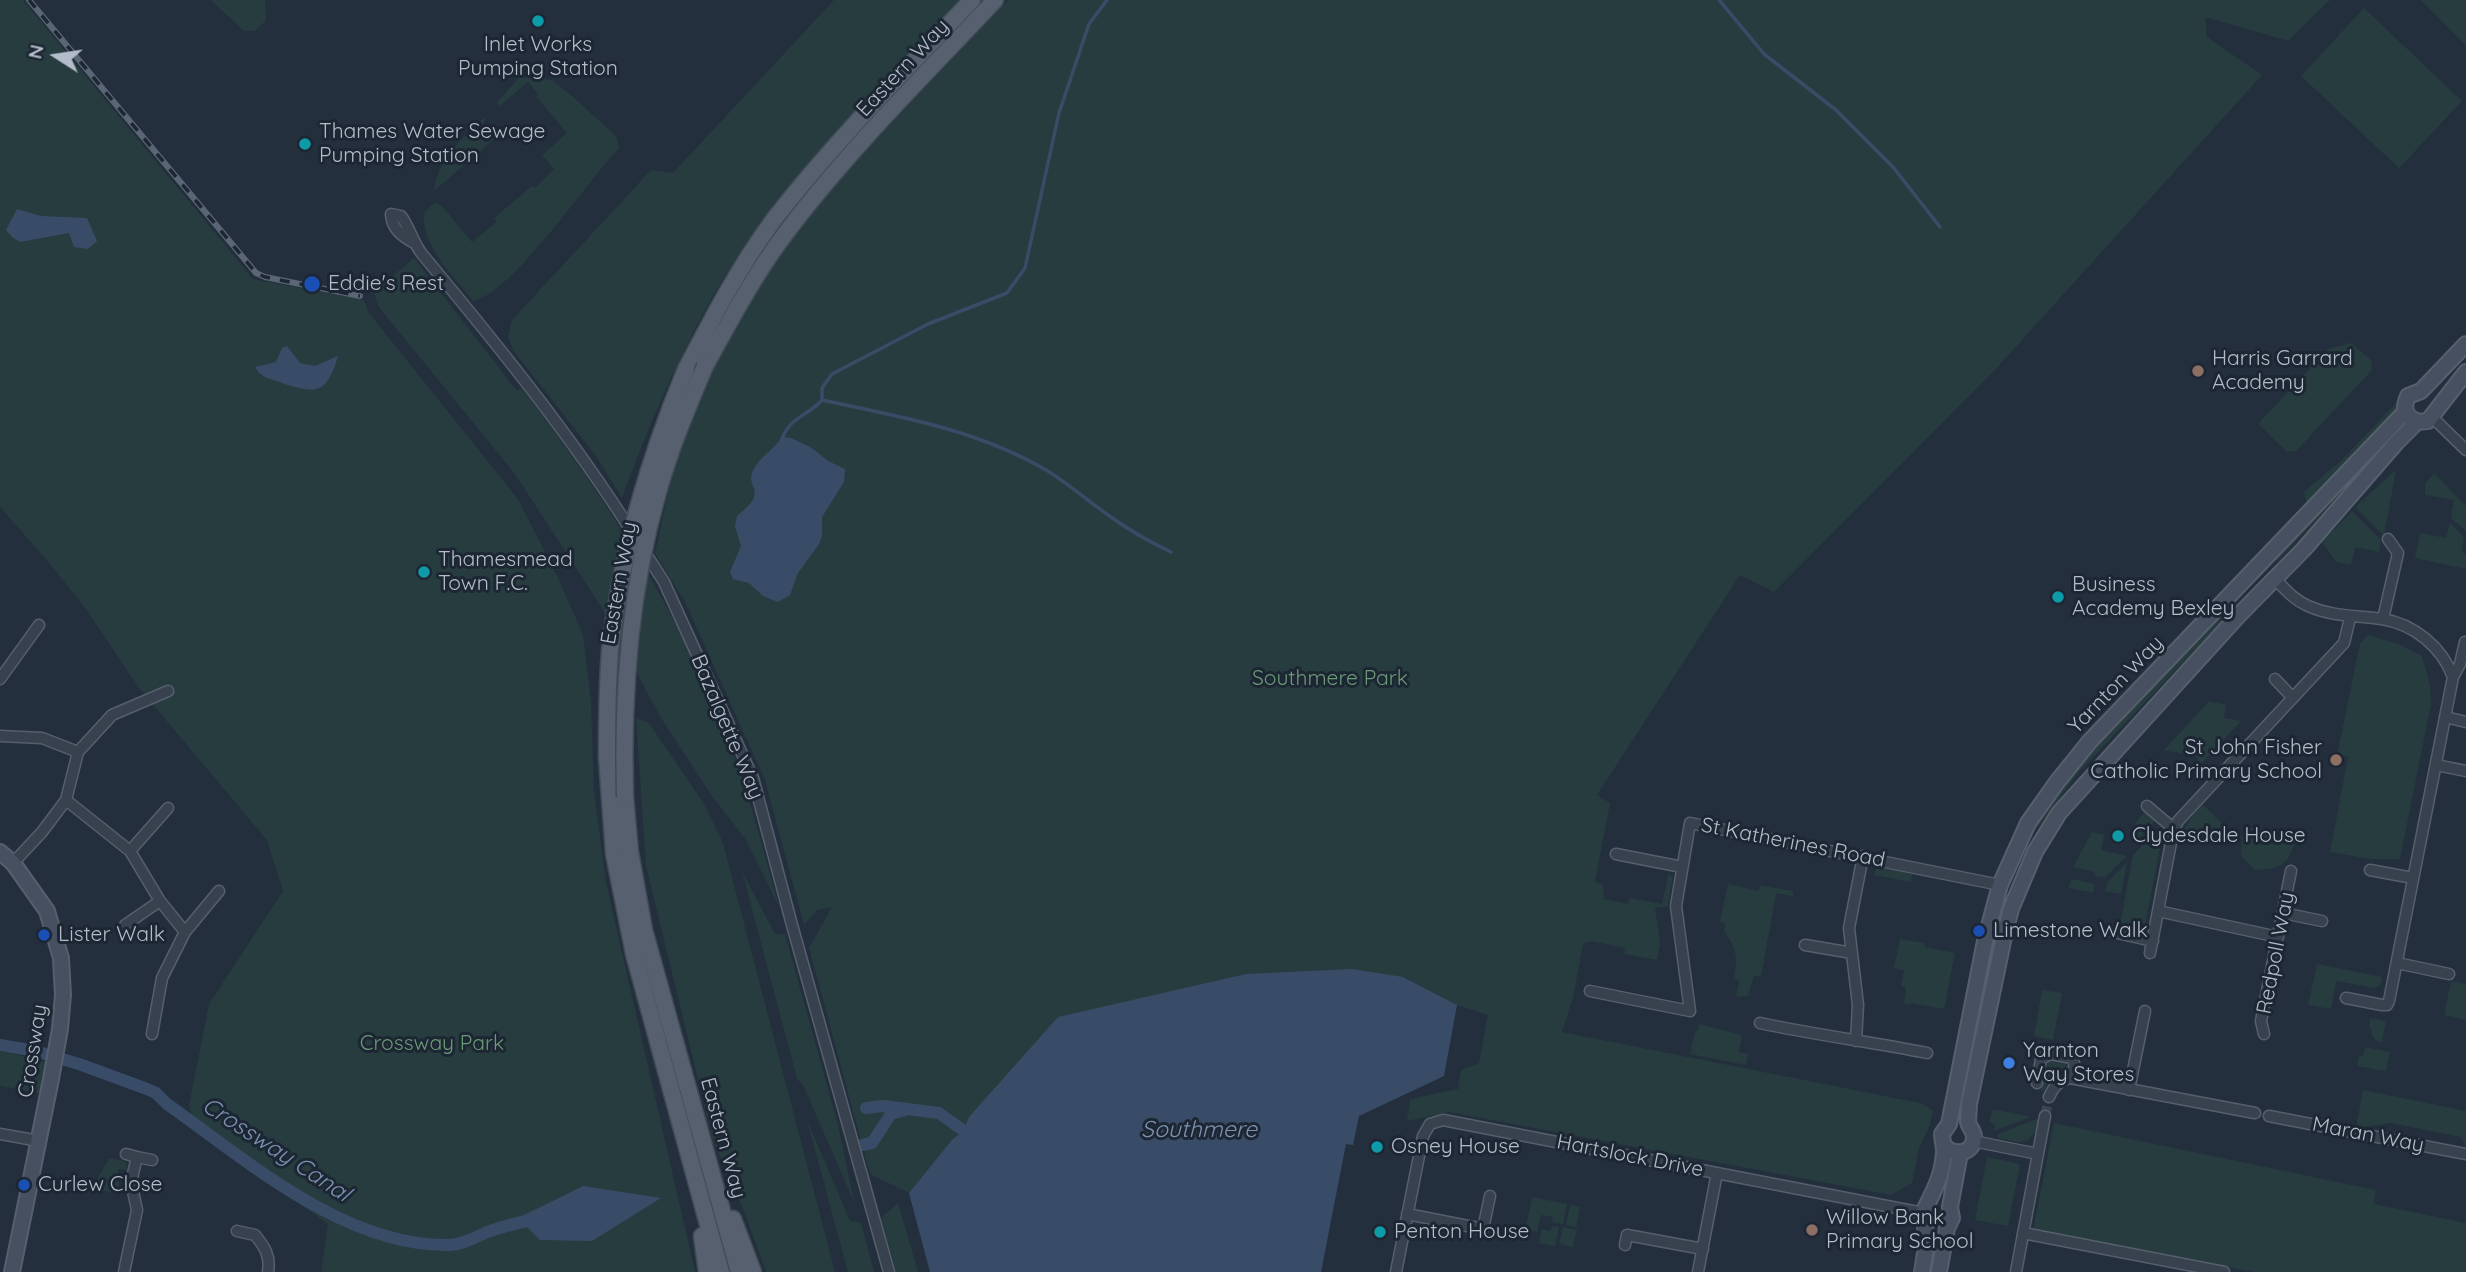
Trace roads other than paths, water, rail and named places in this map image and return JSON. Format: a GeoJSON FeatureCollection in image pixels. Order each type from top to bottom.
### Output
{"type":"FeatureCollection","features":[{"type":"Feature","properties":{"kind":"main road","name":"Eastern Way"},"geometry":{"type":"LineString","coordinates":[[721,1272],[634,954],[614,854],[607,757],[611,643],[618,592],[642,489],[660,431],[686,369],[720,303],[775,219],[821,162],[972,0]]}},
{"type":"Feature","properties":{"kind":"main road","name":"Eastern Way"},"geometry":{"type":"LineString","coordinates":[[738,1272],[644,930],[630,852],[625,797],[624,708],[629,645],[646,539],[657,495],[680,426],[705,366],[740,303],[783,236],[834,172],[995,0]]}},
{"type":"Feature","properties":{"kind":"main road"},"geometry":{"type":"LineString","coordinates":[[707,1156],[754,1272]]}},
{"type":"Feature","properties":{"kind":"main road"},"geometry":{"type":"LineString","coordinates":[[690,1162],[707,1272]]}},
{"type":"Feature","properties":{"kind":"street","name":"Bazalgette Way"},"geometry":{"type":"LineString","coordinates":[[418,248],[534,392],[618,511],[664,582],[753,778],[889,1272]]}},
{"type":"Feature","properties":{"kind":"street","name":"Yarnton Way"},"geometry":{"type":"LineString","coordinates":[[1922,1272],[1927,1241],[1926,1214],[1942,1170],[1945,1147],[1942,1134],[1949,1124],[1985,942],[2000,885],[2028,823],[2073,761],[2405,412],[2408,397],[2421,391],[2466,344]]}},
{"type":"Feature","properties":{"kind":"street"},"geometry":{"type":"LineString","coordinates":[[2434,412],[2466,372]]}},
{"type":"Feature","properties":{"kind":"street"},"geometry":{"type":"LineString","coordinates":[[2421,391],[2432,396],[2434,412],[2466,450]]}},
{"type":"Feature","properties":{"kind":"street"},"geometry":{"type":"LineString","coordinates":[[2405,412],[2417,422]]}},
{"type":"Feature","properties":{"kind":"street","name":"Yarnton Way"},"geometry":{"type":"LineString","coordinates":[[1973,1141],[1973,1132],[1968,1125],[1969,1104],[2005,932],[2018,891],[2035,852],[2059,813],[2417,422],[2424,422],[2434,412]]}},
{"type":"Feature","properties":{"kind":"street"},"geometry":{"type":"LineString","coordinates":[[2383,619],[2398,552],[2388,539]]}},
{"type":"Feature","properties":{"kind":"street"},"geometry":{"type":"LineString","coordinates":[[2260,563],[2292,596],[2309,607],[2350,618],[2383,619],[2406,626],[2421,635],[2448,662],[2453,677]]}},
{"type":"Feature","properties":{"kind":"street"},"geometry":{"type":"LineString","coordinates":[[2150,953],[2174,829],[2183,814],[2344,643],[2350,618]]}},
{"type":"Feature","properties":{"kind":"street"},"geometry":{"type":"LineString","coordinates":[[0,677],[39,625]]}},
{"type":"Feature","properties":{"kind":"street"},"geometry":{"type":"LineString","coordinates":[[2346,998],[2386,1005],[2389,1001],[2453,677],[2460,664],[2465,642]]}},
{"type":"Feature","properties":{"kind":"street"},"geometry":{"type":"LineString","coordinates":[[2275,679],[2293,698]]}},
{"type":"Feature","properties":{"kind":"street"},"geometry":{"type":"LineString","coordinates":[[13,863],[43,832],[66,800],[78,752],[112,715],[168,691]]}},
{"type":"Feature","properties":{"kind":"street"},"geometry":{"type":"LineString","coordinates":[[2445,717],[2466,722]]}},
{"type":"Feature","properties":{"kind":"street"},"geometry":{"type":"LineString","coordinates":[[0,736],[42,738],[78,752]]}},
{"type":"Feature","properties":{"kind":"street"},"geometry":{"type":"LineString","coordinates":[[2436,765],[2466,771]]}},
{"type":"Feature","properties":{"kind":"street"},"geometry":{"type":"LineString","coordinates":[[66,800],[130,850],[160,901],[185,932]]}},
{"type":"Feature","properties":{"kind":"street"},"geometry":{"type":"LineString","coordinates":[[2147,806],[2174,829]]}},
{"type":"Feature","properties":{"kind":"street"},"geometry":{"type":"LineString","coordinates":[[130,850],[168,808]]}},
{"type":"Feature","properties":{"kind":"street","name":"St Katherines Road"},"geometry":{"type":"LineString","coordinates":[[1590,991],[1690,1011],[1675,906],[1690,824],[2000,885]]}},
{"type":"Feature","properties":{"kind":"street","name":"Crossway"},"geometry":{"type":"LineString","coordinates":[[0,852],[13,863],[47,911],[54,931],[63,995],[51,1079],[12,1272]]}},
{"type":"Feature","properties":{"kind":"street"},"geometry":{"type":"LineString","coordinates":[[1616,854],[1682,867]]}},
{"type":"Feature","properties":{"kind":"street"},"geometry":{"type":"LineString","coordinates":[[1856,1041],[1858,1005],[1849,928],[1863,856]]}},
{"type":"Feature","properties":{"kind":"street"},"geometry":{"type":"LineString","coordinates":[[2370,870],[2413,878]]}},
{"type":"Feature","properties":{"kind":"street","name":"Redpoll Way"},"geometry":{"type":"LineString","coordinates":[[2264,1034],[2261,1021],[2291,871]]}},
{"type":"Feature","properties":{"kind":"street"},"geometry":{"type":"LineString","coordinates":[[2000,885],[2018,891]]}},
{"type":"Feature","properties":{"kind":"street"},"geometry":{"type":"LineString","coordinates":[[152,1034],[162,978],[185,932],[219,891]]}},
{"type":"Feature","properties":{"kind":"street"},"geometry":{"type":"LineString","coordinates":[[125,925],[160,901]]}},
{"type":"Feature","properties":{"kind":"street"},"geometry":{"type":"LineString","coordinates":[[2158,911],[2278,937]]}},
{"type":"Feature","properties":{"kind":"street"},"geometry":{"type":"LineString","coordinates":[[2283,913],[2322,921]]}},
{"type":"Feature","properties":{"kind":"street"},"geometry":{"type":"LineString","coordinates":[[2113,932],[2153,941]]}},
{"type":"Feature","properties":{"kind":"street"},"geometry":{"type":"LineString","coordinates":[[1805,945],[1852,953]]}},
{"type":"Feature","properties":{"kind":"street"},"geometry":{"type":"LineString","coordinates":[[2397,963],[2449,974]]}},
{"type":"Feature","properties":{"kind":"street"},"geometry":{"type":"LineString","coordinates":[[2129,1090],[2146,1011]]}},
{"type":"Feature","properties":{"kind":"street"},"geometry":{"type":"LineString","coordinates":[[1760,1024],[1927,1053]]}},
{"type":"Feature","properties":{"kind":"street"},"geometry":{"type":"LineString","coordinates":[[2037,1083],[2042,1059],[2050,1054],[2072,1058],[2075,1066],[2070,1078]]}},
{"type":"Feature","properties":{"kind":"street"},"geometry":{"type":"LineString","coordinates":[[2049,1097],[2053,1088],[2070,1078],[2255,1113]]}},
{"type":"Feature","properties":{"kind":"street"},"geometry":{"type":"LineString","coordinates":[[2016,1272],[2045,1116]]}},
{"type":"Feature","properties":{"kind":"street","name":"Maran Way"},"geometry":{"type":"LineString","coordinates":[[2269,1116],[2466,1154]]}},
{"type":"Feature","properties":{"kind":"street","name":"Hartslock Drive"},"geometry":{"type":"LineString","coordinates":[[1396,1272],[1423,1136],[1430,1124],[1443,1119],[1926,1214]]}},
{"type":"Feature","properties":{"kind":"street"},"geometry":{"type":"LineString","coordinates":[[1949,1124],[1959,1121],[1968,1125]]}},
{"type":"Feature","properties":{"kind":"street"},"geometry":{"type":"LineString","coordinates":[[0,1134],[39,1141]]}},
{"type":"Feature","properties":{"kind":"street"},"geometry":{"type":"LineString","coordinates":[[1945,1147],[1952,1153],[1961,1153],[1967,1150],[1973,1141],[2038,1154]]}},
{"type":"Feature","properties":{"kind":"street"},"geometry":{"type":"LineString","coordinates":[[1939,1272],[1947,1228],[1952,1218],[1950,1207],[1961,1153]]}},
{"type":"Feature","properties":{"kind":"street"},"geometry":{"type":"LineString","coordinates":[[126,1154],[152,1160]]}},
{"type":"Feature","properties":{"kind":"street"},"geometry":{"type":"LineString","coordinates":[[124,1272],[137,1210],[131,1182],[137,1157]]}},
{"type":"Feature","properties":{"kind":"street"},"geometry":{"type":"LineString","coordinates":[[1698,1272],[1717,1173]]}},
{"type":"Feature","properties":{"kind":"street"},"geometry":{"type":"LineString","coordinates":[[1407,1214],[1483,1229],[1490,1196]]}},
{"type":"Feature","properties":{"kind":"street"},"geometry":{"type":"LineString","coordinates":[[1947,1228],[1938,1231],[1926,1214],[1942,1202],[1950,1207]]}},
{"type":"Feature","properties":{"kind":"street"},"geometry":{"type":"LineString","coordinates":[[237,1231],[255,1235],[262,1244],[269,1258],[268,1272]]}},
{"type":"Feature","properties":{"kind":"street"},"geometry":{"type":"LineString","coordinates":[[2024,1233],[2224,1272]]}},
{"type":"Feature","properties":{"kind":"street"},"geometry":{"type":"LineString","coordinates":[[1625,1245],[1628,1235],[1703,1249]]}},
{"type":"Feature","properties":{"kind":"water"},"geometry":{"type":"Polygon","coordinates":[[[17,209],[41,216],[87,218],[97,241],[88,249],[74,247],[69,233],[20,242],[6,230],[17,209]]]}},
{"type":"Feature","properties":{"kind":"water"},"geometry":{"type":"Polygon","coordinates":[[[287,346],[300,363],[315,366],[338,356],[325,384],[319,388],[304,389],[260,374],[255,367],[276,362],[282,348],[287,346]]]}},
{"type":"Feature","properties":{"kind":"water"},"geometry":{"type":"Polygon","coordinates":[[[782,437],[791,438],[812,448],[828,461],[845,469],[844,482],[822,517],[819,544],[798,573],[790,595],[778,602],[763,596],[749,583],[733,579],[730,572],[741,546],[735,526],[737,516],[748,507],[755,494],[752,474],[758,463],[782,437]]]}},
{"type":"Feature","properties":{"kind":"water","name":"Southmere"},"geometry":{"type":"Polygon","coordinates":[[[1352,969],[1403,977],[1457,1005],[1444,1076],[1359,1116],[1353,1145],[1346,1144],[1321,1272],[930,1272],[909,1193],[952,1140],[963,1131],[969,1117],[1058,1017],[1246,974],[1352,969]]]}},
{"type":"Feature","properties":{"kind":"water"},"geometry":{"type":"Polygon","coordinates":[[[583,1186],[661,1198],[592,1241],[540,1240],[518,1218],[583,1186]]]}},
{"type":"Feature","properties":{"kind":"waterway"},"geometry":{"type":"LineString","coordinates":[[781,442],[788,427],[822,400],[822,388],[832,374],[928,324],[1007,293],[1025,268],[1059,113],[1089,24],[1107,0]]}},
{"type":"Feature","properties":{"kind":"waterway"},"geometry":{"type":"LineString","coordinates":[[1719,0],[1764,54],[1836,110],[1893,167],[1940,227]]}},
{"type":"Feature","properties":{"kind":"waterway"},"geometry":{"type":"LineString","coordinates":[[822,400],[937,426],[992,444],[1046,470],[1125,527],[1171,552]]}},
{"type":"Feature","properties":{"kind":"waterway","name":"Crossway Canal"},"geometry":{"type":"LineString","coordinates":[[0,1045],[35,1051],[79,1064],[156,1093],[167,1104],[299,1197],[372,1232],[410,1242],[454,1245],[496,1229],[536,1219]]}},
{"type":"Feature","properties":{"kind":"waterway","name":"Crossway Canal"},"geometry":{"type":"LineString","coordinates":[[866,1108],[883,1106],[939,1113],[964,1131]]}},
{"type":"Feature","properties":{"kind":"waterway"},"geometry":{"type":"LineString","coordinates":[[862,1145],[872,1143],[891,1114],[905,1110]]}},
{"type":"Feature","properties":{"kind":"tunnel"},"geometry":{"type":"LineString","coordinates":[[2045,1116],[2049,1097]]}},
{"type":"Feature","properties":{"kind":"railway"},"geometry":{"type":"LineString","coordinates":[[29,0],[256,273],[360,296]]}},
{"type":"Feature","properties":{"kind":"place","name":"Inlet Works Pumping Station"},"geometry":{"type":"Point","coordinates":[538,21]}},
{"type":"Feature","properties":{"kind":"place","name":"Thames Water Sewage Pumping Station"},"geometry":{"type":"Point","coordinates":[305,144]}},
{"type":"Feature","properties":{"kind":"place","name":"Eddie's Rest"},"geometry":{"type":"Point","coordinates":[312,284]}},
{"type":"Feature","properties":{"kind":"place","name":"Harris Garrard Academy"},"geometry":{"type":"Point","coordinates":[2198,371]}},
{"type":"Feature","properties":{"kind":"place","name":"Thamesmead Town F.C."},"geometry":{"type":"Point","coordinates":[424,572]}},
{"type":"Feature","properties":{"kind":"place","name":"Business Academy Bexley"},"geometry":{"type":"Point","coordinates":[2058,597]}},
{"type":"Feature","properties":{"kind":"place","name":"St John Fisher Catholic Primary School"},"geometry":{"type":"Point","coordinates":[2336,760]}},
{"type":"Feature","properties":{"kind":"place","name":"Clydesdale House"},"geometry":{"type":"Point","coordinates":[2118,836]}},
{"type":"Feature","properties":{"kind":"place","name":"Limestone Walk"},"geometry":{"type":"Point","coordinates":[1979,931]}},
{"type":"Feature","properties":{"kind":"place","name":"Lister Walk"},"geometry":{"type":"Point","coordinates":[44,935]}},
{"type":"Feature","properties":{"kind":"place","name":"Yarnton Way Stores"},"geometry":{"type":"Point","coordinates":[2009,1063]}},
{"type":"Feature","properties":{"kind":"place","name":"Osney House"},"geometry":{"type":"Point","coordinates":[1377,1147]}},
{"type":"Feature","properties":{"kind":"place","name":"Curlew Close"},"geometry":{"type":"Point","coordinates":[24,1185]}},
{"type":"Feature","properties":{"kind":"place","name":"Willow Bank Primary School"},"geometry":{"type":"Point","coordinates":[1812,1230]}},
{"type":"Feature","properties":{"kind":"place","name":"Penton House"},"geometry":{"type":"Point","coordinates":[1380,1232]}},
{"type":"Feature","properties":{"kind":"park label","name":"Southmere Park"},"geometry":{"type":"Point","coordinates":[1330,679]}},
{"type":"Feature","properties":{"kind":"park label","name":"Crossway Park"},"geometry":{"type":"Point","coordinates":[432,1044]}}]}
